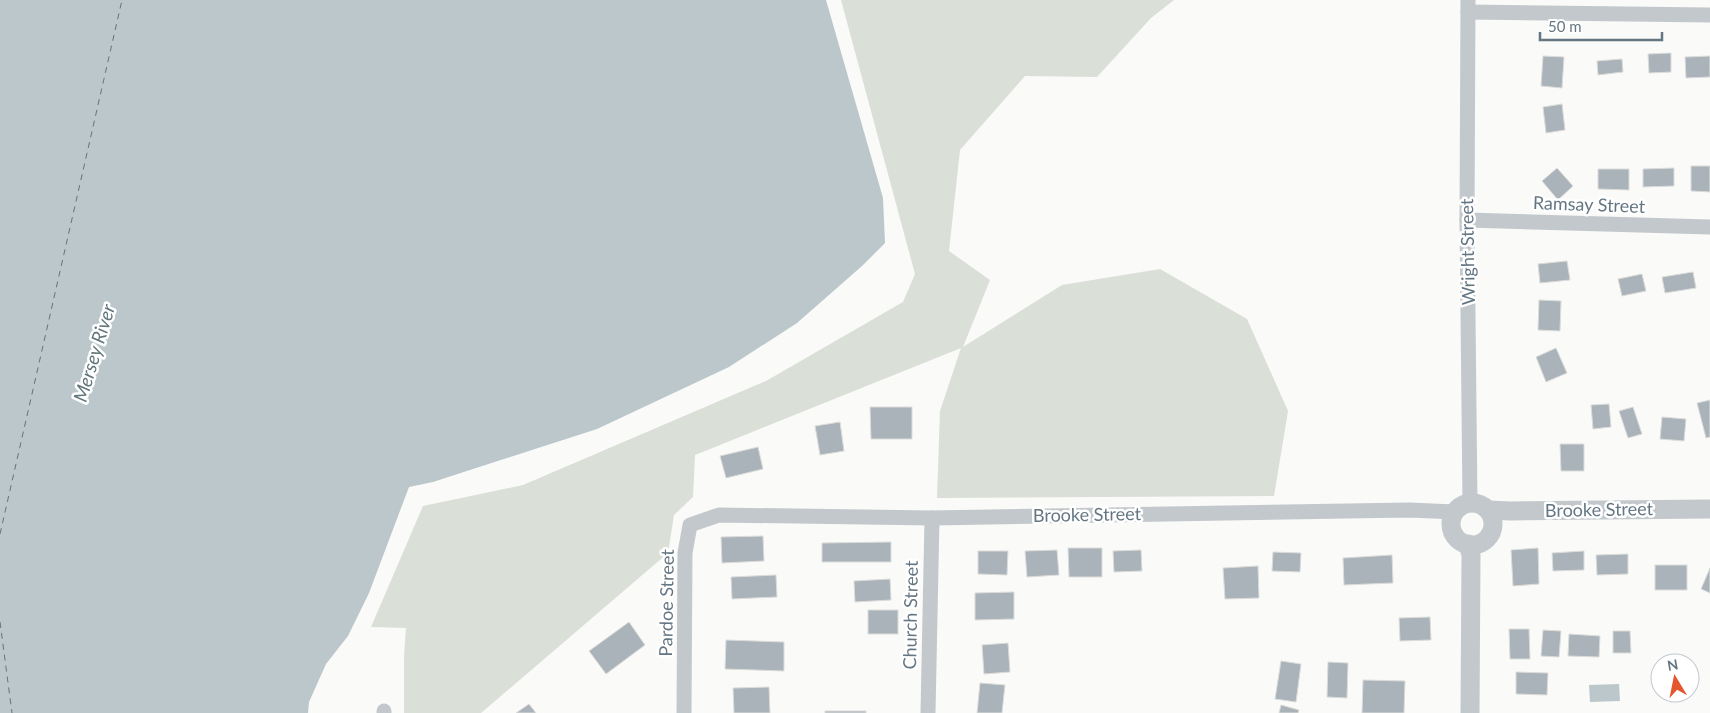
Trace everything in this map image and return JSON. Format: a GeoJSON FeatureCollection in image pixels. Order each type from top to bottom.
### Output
{"type":"FeatureCollection","features":[{"type":"Feature","properties":{"kind":"street"},"geometry":{"type":"LineString","coordinates":[[1468,6],[1710,14]]}},
{"type":"Feature","properties":{"kind":"street","name":"Wright Street"},"geometry":{"type":"LineString","coordinates":[[1468,6],[1467,220],[1471,508]]}},
{"type":"Feature","properties":{"kind":"street","name":"Ramsay Street"},"geometry":{"type":"LineString","coordinates":[[1467,220],[1710,227]]}},
{"type":"Feature","properties":{"kind":"street"},"geometry":{"type":"LineString","coordinates":[[1471,508],[1493,522],[1490,534],[1481,543],[1468,544],[1457,538],[1453,532],[1451,525],[1471,508]]}},
{"type":"Feature","properties":{"kind":"street","name":"Brooke Street"},"geometry":{"type":"LineString","coordinates":[[719,515],[932,518],[1471,508],[1511,511],[1710,509]]}},
{"type":"Feature","properties":{"kind":"street","name":"Pardoe Street"},"geometry":{"type":"LineString","coordinates":[[684,713],[686,553],[690,525],[719,515]]}},
{"type":"Feature","properties":{"kind":"street","name":"Church Street"},"geometry":{"type":"LineString","coordinates":[[928,713],[932,518]]}},
{"type":"Feature","properties":{"kind":"street"},"geometry":{"type":"LineString","coordinates":[[1468,544],[1471,555],[1470,713]]}},
{"type":"Feature","properties":{"kind":"shaded area"},"geometry":{"type":"Polygon","coordinates":[[[841,0],[1174,0],[1151,18],[1097,77],[1025,76],[960,150],[949,251],[990,280],[963,347],[1062,285],[1160,269],[1247,319],[1288,411],[1274,496],[937,498],[940,411],[961,348],[695,455],[693,497],[674,515],[668,553],[481,713],[404,713],[406,628],[371,627],[423,506],[523,485],[766,381],[903,302],[915,274],[841,0]]]}},
{"type":"Feature","properties":{"kind":"water","name":"Mersey River"},"geometry":{"type":"Polygon","coordinates":[[[0,0],[826,0],[883,198],[885,243],[862,266],[797,323],[729,367],[597,429],[433,482],[409,487],[369,593],[348,636],[326,664],[309,702],[308,713],[0,713],[0,0]]]}},
{"type":"Feature","properties":{"kind":"water"},"geometry":{"type":"Polygon","coordinates":[[[1619,684],[1620,701],[1590,702],[1589,685],[1619,684]]]}},
{"type":"Feature","properties":{"kind":"building"},"geometry":{"type":"Polygon","coordinates":[[[1671,53],[1671,72],[1649,73],[1648,54],[1671,53]]]}},
{"type":"Feature","properties":{"kind":"building"},"geometry":{"type":"Polygon","coordinates":[[[1543,56],[1564,57],[1562,88],[1541,86],[1543,56]]]}},
{"type":"Feature","properties":{"kind":"building"},"geometry":{"type":"Polygon","coordinates":[[[1710,56],[1710,77],[1686,78],[1685,57],[1710,56]]]}},
{"type":"Feature","properties":{"kind":"building"},"geometry":{"type":"Polygon","coordinates":[[[1622,59],[1623,72],[1598,75],[1597,61],[1622,59]]]}},
{"type":"Feature","properties":{"kind":"building"},"geometry":{"type":"Polygon","coordinates":[[[1562,104],[1565,130],[1546,133],[1543,107],[1562,104]]]}},
{"type":"Feature","properties":{"kind":"building"},"geometry":{"type":"Polygon","coordinates":[[[1691,166],[1710,166],[1710,192],[1691,191],[1691,166]]]}},
{"type":"Feature","properties":{"kind":"building"},"geometry":{"type":"Polygon","coordinates":[[[1557,168],[1573,186],[1558,200],[1542,181],[1557,168]]]}},
{"type":"Feature","properties":{"kind":"building"},"geometry":{"type":"Polygon","coordinates":[[[1674,168],[1674,186],[1643,187],[1643,169],[1674,168]]]}},
{"type":"Feature","properties":{"kind":"building"},"geometry":{"type":"Polygon","coordinates":[[[1598,169],[1629,169],[1629,190],[1598,189],[1598,169]]]}},
{"type":"Feature","properties":{"kind":"building"},"geometry":{"type":"Polygon","coordinates":[[[1567,261],[1570,280],[1540,283],[1538,264],[1567,261]]]}},
{"type":"Feature","properties":{"kind":"building"},"geometry":{"type":"Polygon","coordinates":[[[1693,272],[1696,288],[1665,293],[1662,277],[1693,272]]]}},
{"type":"Feature","properties":{"kind":"building"},"geometry":{"type":"Polygon","coordinates":[[[1642,274],[1646,291],[1622,296],[1618,279],[1642,274]]]}},
{"type":"Feature","properties":{"kind":"building"},"geometry":{"type":"Polygon","coordinates":[[[1539,300],[1561,301],[1560,331],[1538,330],[1539,300]]]}},
{"type":"Feature","properties":{"kind":"building"},"geometry":{"type":"Polygon","coordinates":[[[1556,348],[1567,373],[1546,382],[1536,357],[1556,348]]]}},
{"type":"Feature","properties":{"kind":"building"},"geometry":{"type":"Polygon","coordinates":[[[1710,400],[1710,437],[1706,438],[1697,403],[1710,400]]]}},
{"type":"Feature","properties":{"kind":"building"},"geometry":{"type":"Polygon","coordinates":[[[1609,404],[1611,427],[1593,429],[1591,405],[1609,404]]]}},
{"type":"Feature","properties":{"kind":"building"},"geometry":{"type":"Polygon","coordinates":[[[870,407],[912,407],[912,439],[871,439],[870,407]]]}},
{"type":"Feature","properties":{"kind":"building"},"geometry":{"type":"Polygon","coordinates":[[[1633,407],[1642,434],[1628,438],[1619,411],[1633,407]]]}},
{"type":"Feature","properties":{"kind":"building"},"geometry":{"type":"Polygon","coordinates":[[[1662,417],[1686,419],[1684,441],[1660,439],[1662,417]]]}},
{"type":"Feature","properties":{"kind":"building"},"geometry":{"type":"Polygon","coordinates":[[[840,422],[844,451],[820,455],[815,426],[840,422]]]}},
{"type":"Feature","properties":{"kind":"building"},"geometry":{"type":"Polygon","coordinates":[[[1560,444],[1584,444],[1584,471],[1561,471],[1560,444]]]}},
{"type":"Feature","properties":{"kind":"building"},"geometry":{"type":"Polygon","coordinates":[[[758,447],[763,469],[726,478],[720,456],[758,447]]]}},
{"type":"Feature","properties":{"kind":"building"},"geometry":{"type":"Polygon","coordinates":[[[763,536],[764,561],[722,563],[721,537],[763,536]]]}},
{"type":"Feature","properties":{"kind":"building"},"geometry":{"type":"Polygon","coordinates":[[[891,542],[891,562],[822,562],[822,543],[891,542]]]}},
{"type":"Feature","properties":{"kind":"building"},"geometry":{"type":"Polygon","coordinates":[[[1068,548],[1102,548],[1102,577],[1069,577],[1068,548]]]}},
{"type":"Feature","properties":{"kind":"building"},"geometry":{"type":"Polygon","coordinates":[[[1538,548],[1539,584],[1513,586],[1511,550],[1538,548]]]}},
{"type":"Feature","properties":{"kind":"building"},"geometry":{"type":"Polygon","coordinates":[[[1057,550],[1059,575],[1027,577],[1025,551],[1057,550]]]}},
{"type":"Feature","properties":{"kind":"building"},"geometry":{"type":"Polygon","coordinates":[[[1141,550],[1142,571],[1114,572],[1113,551],[1141,550]]]}},
{"type":"Feature","properties":{"kind":"building"},"geometry":{"type":"Polygon","coordinates":[[[978,551],[1008,551],[1007,575],[978,574],[978,551]]]}},
{"type":"Feature","properties":{"kind":"building"},"geometry":{"type":"Polygon","coordinates":[[[1584,551],[1584,570],[1553,571],[1552,553],[1584,551]]]}},
{"type":"Feature","properties":{"kind":"building"},"geometry":{"type":"Polygon","coordinates":[[[1273,552],[1301,553],[1300,572],[1272,571],[1273,552]]]}},
{"type":"Feature","properties":{"kind":"building"},"geometry":{"type":"Polygon","coordinates":[[[1628,554],[1628,574],[1597,575],[1596,555],[1628,554]]]}},
{"type":"Feature","properties":{"kind":"building"},"geometry":{"type":"Polygon","coordinates":[[[1392,555],[1393,583],[1344,585],[1343,558],[1392,555]]]}},
{"type":"Feature","properties":{"kind":"building"},"geometry":{"type":"Polygon","coordinates":[[[1655,565],[1687,565],[1687,590],[1655,590],[1655,565]]]}},
{"type":"Feature","properties":{"kind":"building"},"geometry":{"type":"Polygon","coordinates":[[[1258,566],[1259,598],[1225,599],[1223,568],[1258,566]]]}},
{"type":"Feature","properties":{"kind":"building"},"geometry":{"type":"Polygon","coordinates":[[[1710,568],[1710,593],[1701,589],[1710,568]]]}},
{"type":"Feature","properties":{"kind":"building"},"geometry":{"type":"Polygon","coordinates":[[[776,575],[777,597],[732,599],[731,577],[776,575]]]}},
{"type":"Feature","properties":{"kind":"building"},"geometry":{"type":"Polygon","coordinates":[[[890,579],[891,600],[855,602],[854,581],[890,579]]]}},
{"type":"Feature","properties":{"kind":"building"},"geometry":{"type":"Polygon","coordinates":[[[1014,592],[1014,619],[975,620],[975,593],[1014,592]]]}},
{"type":"Feature","properties":{"kind":"building"},"geometry":{"type":"Polygon","coordinates":[[[868,610],[898,610],[898,634],[868,634],[868,610]]]}},
{"type":"Feature","properties":{"kind":"building"},"geometry":{"type":"Polygon","coordinates":[[[1430,617],[1431,640],[1400,641],[1399,618],[1430,617]]]}},
{"type":"Feature","properties":{"kind":"building"},"geometry":{"type":"Polygon","coordinates":[[[629,622],[645,645],[606,674],[589,651],[629,622]]]}},
{"type":"Feature","properties":{"kind":"building"},"geometry":{"type":"Polygon","coordinates":[[[1509,629],[1529,629],[1530,659],[1510,659],[1509,629]]]}},
{"type":"Feature","properties":{"kind":"building"},"geometry":{"type":"Polygon","coordinates":[[[1543,630],[1561,631],[1559,657],[1541,656],[1543,630]]]}},
{"type":"Feature","properties":{"kind":"building"},"geometry":{"type":"Polygon","coordinates":[[[1613,631],[1630,631],[1631,653],[1613,653],[1613,631]]]}},
{"type":"Feature","properties":{"kind":"building"},"geometry":{"type":"Polygon","coordinates":[[[1569,634],[1600,636],[1599,657],[1568,656],[1569,634]]]}},
{"type":"Feature","properties":{"kind":"building"},"geometry":{"type":"Polygon","coordinates":[[[726,640],[784,642],[784,671],[725,669],[726,640]]]}},
{"type":"Feature","properties":{"kind":"building"},"geometry":{"type":"Polygon","coordinates":[[[1008,643],[1010,672],[984,674],[982,645],[1008,643]]]}},
{"type":"Feature","properties":{"kind":"building"},"geometry":{"type":"Polygon","coordinates":[[[1281,661],[1301,664],[1296,702],[1275,699],[1281,661]]]}},
{"type":"Feature","properties":{"kind":"building"},"geometry":{"type":"Polygon","coordinates":[[[1328,662],[1348,663],[1347,698],[1327,697],[1328,662]]]}},
{"type":"Feature","properties":{"kind":"building"},"geometry":{"type":"Polygon","coordinates":[[[1516,672],[1548,673],[1547,695],[1516,694],[1516,672]]]}},
{"type":"Feature","properties":{"kind":"building"},"geometry":{"type":"Polygon","coordinates":[[[1363,680],[1405,681],[1404,713],[1362,713],[1363,680]]]}},
{"type":"Feature","properties":{"kind":"building"},"geometry":{"type":"Polygon","coordinates":[[[980,683],[1005,685],[1002,713],[977,713],[980,683]]]}},
{"type":"Feature","properties":{"kind":"building"},"geometry":{"type":"Polygon","coordinates":[[[769,687],[770,713],[734,713],[733,688],[769,687]]]}},
{"type":"Feature","properties":{"kind":"building"},"geometry":{"type":"Polygon","coordinates":[[[529,704],[536,713],[516,713],[529,704]]]}},
{"type":"Feature","properties":{"kind":"building"},"geometry":{"type":"Polygon","coordinates":[[[1281,705],[1299,710],[1298,713],[1279,713],[1281,705]]]}},
{"type":"Feature","properties":{"kind":"building"},"geometry":{"type":"Polygon","coordinates":[[[825,711],[866,711],[866,713],[825,713],[825,711]]]}},
{"type":"Feature","properties":{"kind":"ferry route"},"geometry":{"type":"LineString","coordinates":[[0,534],[122,0]]}},
{"type":"Feature","properties":{"kind":"ferry route"},"geometry":{"type":"LineString","coordinates":[[0,622],[12,713]]}}]}
